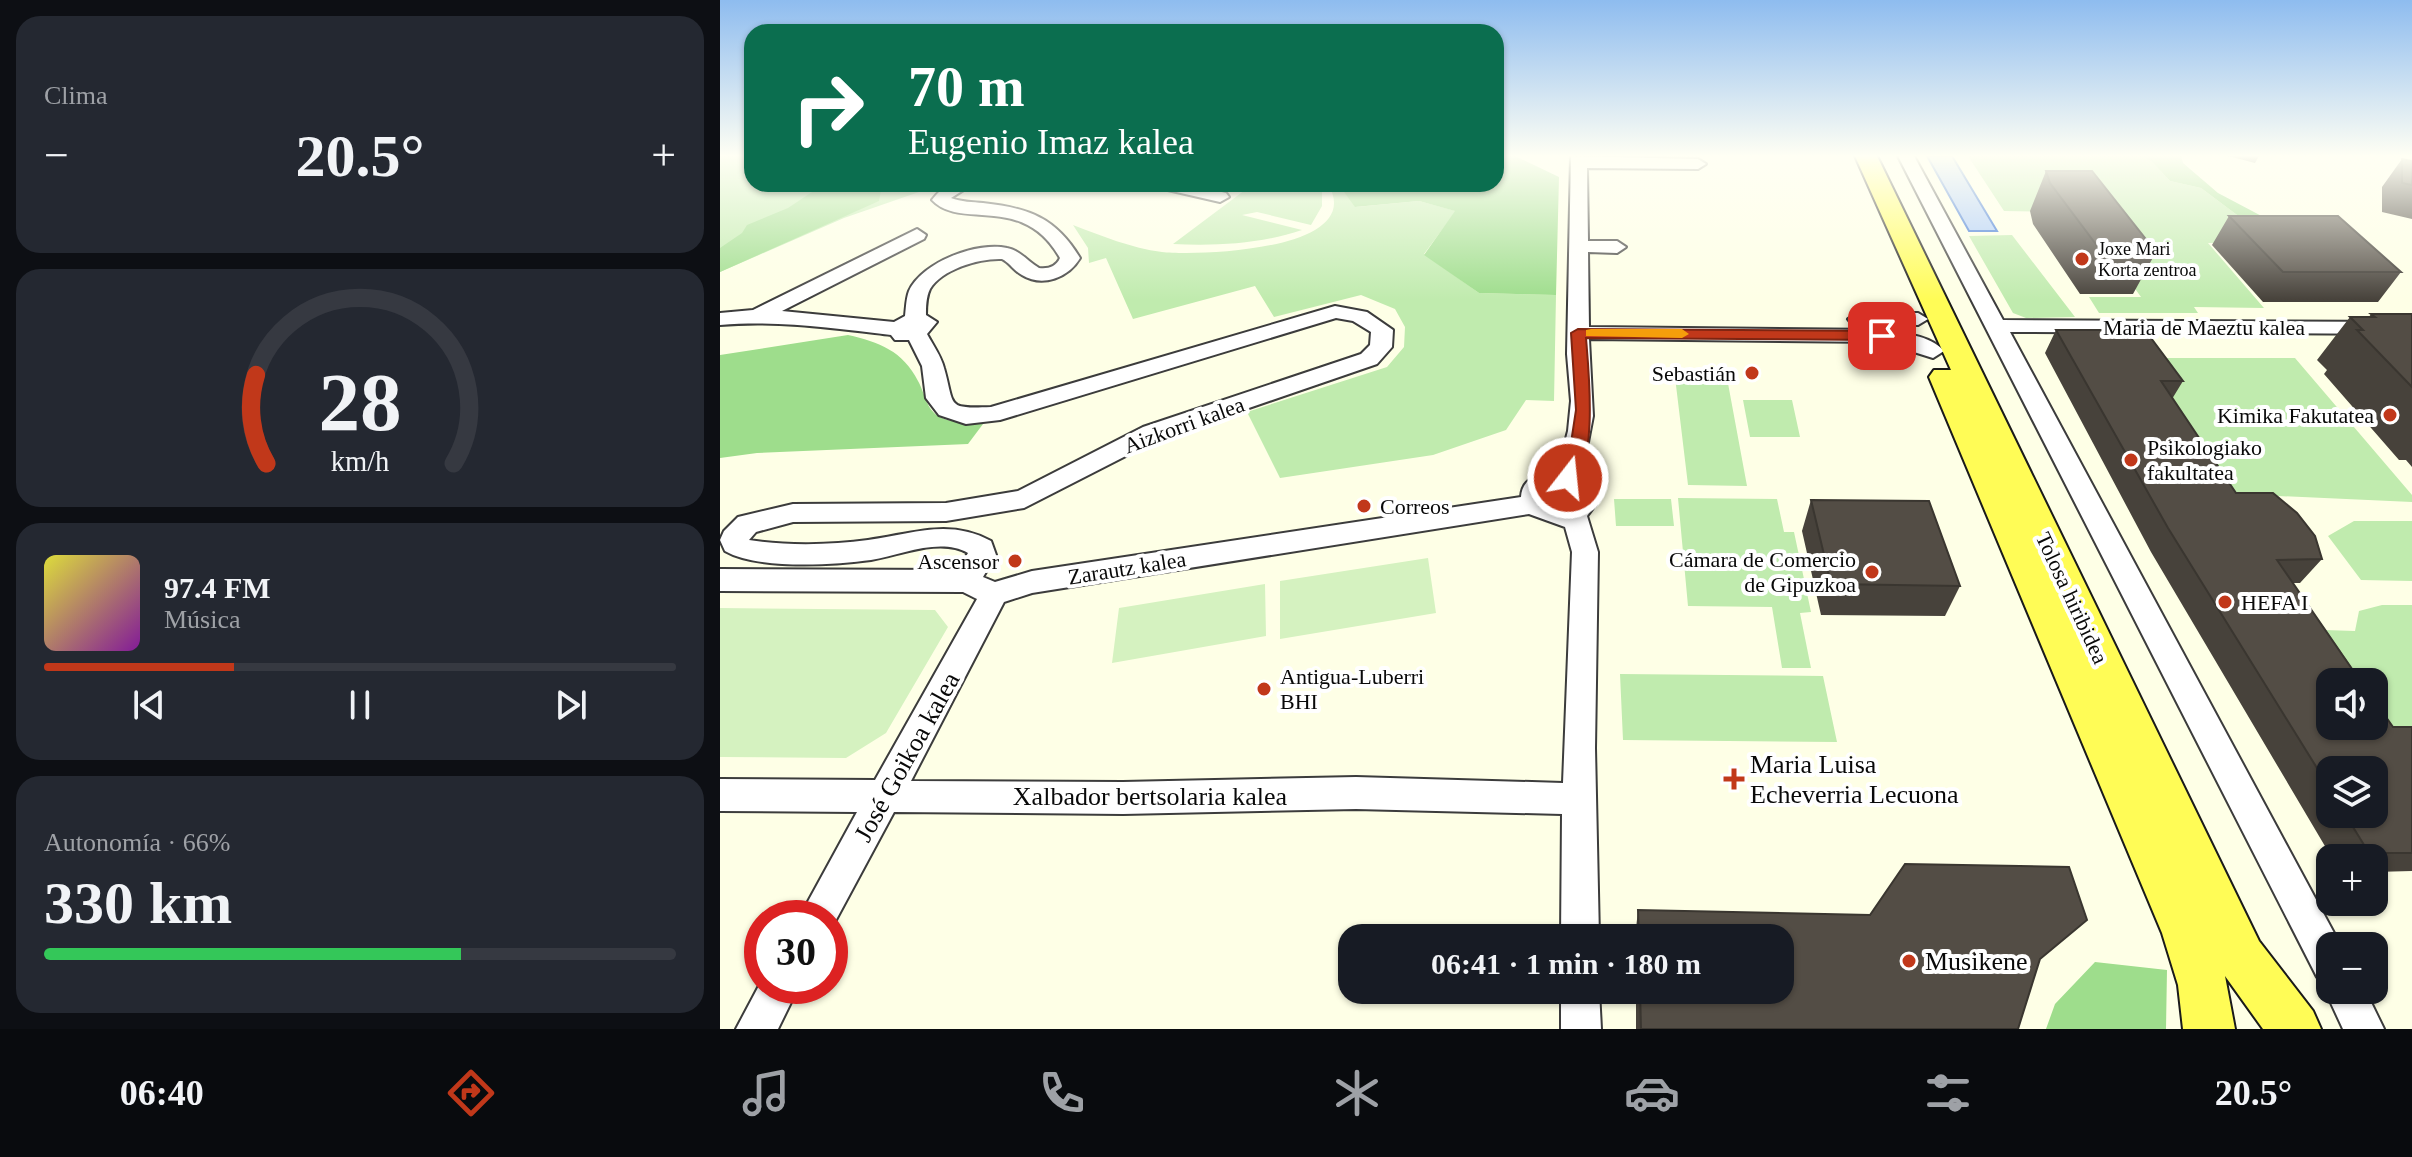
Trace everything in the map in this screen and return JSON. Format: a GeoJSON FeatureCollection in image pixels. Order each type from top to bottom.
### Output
{"type":"FeatureCollection","features":[{"type":"Feature","properties":{"kind":"main road","name":"Tolosa hiribidea"},"geometry":{"type":"LineString","coordinates":[[1869,204],[2186,932],[2203,985],[2209,1029]]}},
{"type":"Feature","properties":{"kind":"main road","name":"Tolosa hiribidea"},"geometry":{"type":"LineString","coordinates":[[1888,204],[2231,936],[2263,990],[2295,1029]]}},
{"type":"Feature","properties":{"kind":"street"},"geometry":{"type":"LineString","coordinates":[[720,319],[759,315],[800,316],[910,327],[918,291],[924,283],[950,265],[986,254],[1002,253],[1015,258],[1031,274],[1042,275],[1057,272],[1066,266],[1070,258],[1058,237],[1033,219],[993,209],[949,204]]}},
{"type":"Feature","properties":{"kind":"street"},"geometry":{"type":"LineString","coordinates":[[1568,478],[1579,443],[1584,410],[1578,325],[1579,204]]}},
{"type":"Feature","properties":{"kind":"street"},"geometry":{"type":"LineString","coordinates":[[1931,204],[2316,937]]}},
{"type":"Feature","properties":{"kind":"street"},"geometry":{"type":"LineString","coordinates":[[759,315],[917,235]]}},
{"type":"Feature","properties":{"kind":"street"},"geometry":{"type":"LineString","coordinates":[[1579,246],[1617,247]]}},
{"type":"Feature","properties":{"kind":"street","name":"Aizkorri kalea"},"geometry":{"type":"LineString","coordinates":[[910,327],[933,366],[937,398],[947,410],[966,416],[992,415],[1335,312],[1352,313],[1369,319],[1382,330],[1381,347],[1369,359],[1151,433],[1024,499],[946,512],[822,511],[773,516],[747,524],[733,538],[734,544],[742,550],[779,552],[867,550],[920,540],[973,541],[981,548],[980,587]]}},
{"type":"Feature","properties":{"kind":"street"},"geometry":{"type":"LineString","coordinates":[[1578,325],[1882,336],[1908,341],[1926,335]]}},
{"type":"Feature","properties":{"kind":"street"},"geometry":{"type":"LineString","coordinates":[[1578,325],[1926,335]]}},
{"type":"Feature","properties":{"kind":"street","name":"Maria de Maeztu kalea"},"geometry":{"type":"LineString","coordinates":[[1995,326],[2412,328]]}},
{"type":"Feature","properties":{"kind":"street"},"geometry":{"type":"LineString","coordinates":[[1568,478],[1582,487],[1586,500],[1576,511],[1568,515],[1548,514],[1534,504],[1534,489],[1540,483],[1568,478]]}},
{"type":"Feature","properties":{"kind":"street","name":"Zarautz kalea"},"geometry":{"type":"LineString","coordinates":[[720,580],[980,587],[1032,582],[1534,504]]}},
{"type":"Feature","properties":{"kind":"street"},"geometry":{"type":"LineString","coordinates":[[1568,515],[1577,522],[1585,552],[1580,924]]}},
{"type":"Feature","properties":{"kind":"street","name":"José Goikoa kalea"},"geometry":{"type":"LineString","coordinates":[[827,900],[985,615],[980,587]]}},
{"type":"Feature","properties":{"kind":"street","name":"Xalbador bertsolaria kalea"},"geometry":{"type":"LineString","coordinates":[[720,795],[1123,798],[1356,793],[1580,799]]}},
{"type":"Feature","properties":{"kind":"street"},"geometry":{"type":"LineString","coordinates":[[756,1029],[770,1004]]}},
{"type":"Feature","properties":{"kind":"green space"},"geometry":{"type":"Polygon","coordinates":[[[720,204],[884,204],[844,218],[720,272],[720,204]]]}},
{"type":"Feature","properties":{"kind":"green space"},"geometry":{"type":"Polygon","coordinates":[[[794,204],[872,204],[720,272],[720,248],[742,233],[747,225],[794,204]]]}},
{"type":"Feature","properties":{"kind":"green space"},"geometry":{"type":"Polygon","coordinates":[[[1226,204],[1322,204],[1311,225],[1257,212],[1242,215],[1302,230],[1286,235],[1238,243],[1173,244],[1226,204]]]}},
{"type":"Feature","properties":{"kind":"green space"},"geometry":{"type":"Polygon","coordinates":[[[1353,204],[1387,204],[1355,207],[1353,204]]]}},
{"type":"Feature","properties":{"kind":"green space"},"geometry":{"type":"Polygon","coordinates":[[[1430,204],[1456,211],[1424,254],[1479,293],[1556,295],[1554,401],[1526,400],[1506,430],[1433,455],[1280,478],[1247,412],[1387,367],[1404,347],[1405,327],[1395,309],[1361,295],[1274,317],[1255,286],[1133,319],[1106,258],[1089,263],[1088,248],[1073,225],[1128,245],[1162,252],[1240,250],[1302,236],[1324,223],[1334,206],[1430,204]]]}},
{"type":"Feature","properties":{"kind":"green space"},"geometry":{"type":"Polygon","coordinates":[[[1430,204],[1558,204],[1556,295],[1479,293],[1424,255],[1455,211],[1430,204]]]}},
{"type":"Feature","properties":{"kind":"green space"},"geometry":{"type":"Polygon","coordinates":[[[1999,204],[2222,204],[2241,218],[2287,242],[2208,243],[2264,308],[2194,307],[2198,313],[2099,313],[2089,297],[2141,297],[2080,212],[2004,211],[1999,204]]]}},
{"type":"Feature","properties":{"kind":"green space"},"geometry":{"type":"Polygon","coordinates":[[[2222,204],[2239,204],[2271,221],[2241,218],[2222,204]]]}},
{"type":"Feature","properties":{"kind":"green space"},"geometry":{"type":"Polygon","coordinates":[[[2012,235],[2075,317],[2026,318],[2013,313],[1969,236],[2012,235]]]}},
{"type":"Feature","properties":{"kind":"green space"},"geometry":{"type":"Polygon","coordinates":[[[848,335],[889,349],[905,362],[935,414],[950,420],[983,424],[968,444],[757,453],[720,458],[720,355],[848,335]]]}},
{"type":"Feature","properties":{"kind":"green space"},"geometry":{"type":"Polygon","coordinates":[[[2140,358],[2295,358],[2412,495],[2412,502],[2235,494],[2140,358]]]}},
{"type":"Feature","properties":{"kind":"green space"},"geometry":{"type":"Polygon","coordinates":[[[1675,377],[1727,378],[1747,486],[1688,485],[1675,377]]]}},
{"type":"Feature","properties":{"kind":"green space"},"geometry":{"type":"Polygon","coordinates":[[[1743,400],[1792,400],[1800,437],[1750,437],[1743,400]]]}},
{"type":"Feature","properties":{"kind":"green space"},"geometry":{"type":"Polygon","coordinates":[[[1678,498],[1777,499],[1784,532],[1794,532],[1811,612],[1800,613],[1811,668],[1782,668],[1772,607],[1688,606],[1678,498]]]}},
{"type":"Feature","properties":{"kind":"green space"},"geometry":{"type":"Polygon","coordinates":[[[1614,499],[1671,499],[1674,526],[1616,526],[1614,499]]]}},
{"type":"Feature","properties":{"kind":"green space"},"geometry":{"type":"Polygon","coordinates":[[[2354,521],[2412,521],[2412,581],[2361,580],[2328,536],[2354,521]]]}},
{"type":"Feature","properties":{"kind":"green space"},"geometry":{"type":"Polygon","coordinates":[[[1428,558],[1436,613],[1280,639],[1280,581],[1428,558]]]}},
{"type":"Feature","properties":{"kind":"green space"},"geometry":{"type":"Polygon","coordinates":[[[1265,584],[1266,636],[1112,663],[1119,608],[1265,584]]]}},
{"type":"Feature","properties":{"kind":"green space"},"geometry":{"type":"Polygon","coordinates":[[[2382,605],[2412,605],[2412,758],[2388,723],[2388,668],[2350,668],[2324,630],[2355,631],[2359,611],[2382,605]]]}},
{"type":"Feature","properties":{"kind":"green space"},"geometry":{"type":"Polygon","coordinates":[[[720,608],[935,610],[948,627],[886,733],[846,758],[720,757],[720,608]]]}},
{"type":"Feature","properties":{"kind":"green space"},"geometry":{"type":"Polygon","coordinates":[[[1620,674],[1823,676],[1837,742],[1623,740],[1620,674]]]}},
{"type":"Feature","properties":{"kind":"green space"},"geometry":{"type":"Polygon","coordinates":[[[2095,962],[2167,970],[2166,1029],[2046,1029],[2055,1004],[2095,962]]]}},
{"type":"Feature","properties":{"kind":"water"},"geometry":{"type":"Polygon","coordinates":[[[1954,204],[1981,204],[1997,231],[1969,231],[1954,204]]]}},
{"type":"Feature","properties":{"kind":"building"},"geometry":{"type":"Polygon","coordinates":[[[2066,204],[2118,204],[2156,252],[2101,251],[2066,204]]]}},
{"type":"Feature","properties":{"kind":"building"},"geometry":{"type":"Polygon","coordinates":[[[2229,216],[2338,216],[2401,272],[2283,272],[2229,216]]]}},
{"type":"Feature","properties":{"kind":"building"},"geometry":{"type":"Polygon","coordinates":[[[2371,314],[2412,314],[2412,387],[2357,330],[2363,330],[2350,317],[2375,317],[2371,314]]]}},
{"type":"Feature","properties":{"kind":"building"},"geometry":{"type":"Polygon","coordinates":[[[2056,330],[2145,330],[2183,381],[2161,381],[2236,493],[2273,493],[2297,513],[2315,536],[2322,559],[2277,560],[2351,668],[2316,668],[2316,740],[2388,740],[2388,720],[2393,727],[2412,727],[2412,853],[2388,853],[2388,844],[2363,844],[2354,828],[2388,828],[2388,756],[2316,756],[2316,766],[2168,528],[2056,330]]]}},
{"type":"Feature","properties":{"kind":"building"},"geometry":{"type":"Polygon","coordinates":[[[1811,500],[1929,501],[1960,586],[1831,584],[1811,500]]]}},
{"type":"Feature","properties":{"kind":"building","name":"Musikene"},"geometry":{"type":"Polygon","coordinates":[[[1905,864],[2069,867],[2087,920],[2040,959],[2018,1029],[1641,1029],[1640,1004],[1794,1004],[1794,924],[1638,924],[1638,910],[1870,915],[1905,864]]]}},
{"type":"Feature","properties":{"kind":"slow traffic"},"geometry":{"type":"LineString","coordinates":[[1591,333],[1682,334]]}},
{"type":"Feature","properties":{"kind":"place","name":"Joxe Mari Korta zentroa"},"geometry":{"type":"Point","coordinates":[2082,259]}},
{"type":"Feature","properties":{"kind":"place","name":"Sebastián"},"geometry":{"type":"Point","coordinates":[1752,373]}},
{"type":"Feature","properties":{"kind":"place","name":"Kimika Fakutatea"},"geometry":{"type":"Point","coordinates":[2390,415]}},
{"type":"Feature","properties":{"kind":"place","name":"Psikologiako fakultatea"},"geometry":{"type":"Point","coordinates":[2131,460]}},
{"type":"Feature","properties":{"kind":"place","name":"Correos"},"geometry":{"type":"Point","coordinates":[1364,506]}},
{"type":"Feature","properties":{"kind":"place","name":"Ascensor"},"geometry":{"type":"Point","coordinates":[1015,561]}},
{"type":"Feature","properties":{"kind":"place","name":"Cámara de Comercio de Gipuzkoa"},"geometry":{"type":"Point","coordinates":[1872,572]}},
{"type":"Feature","properties":{"kind":"place","name":"HEFA I"},"geometry":{"type":"Point","coordinates":[2225,602]}},
{"type":"Feature","properties":{"kind":"place","name":"Antigua-Luberri BHI"},"geometry":{"type":"Point","coordinates":[1264,689]}},
{"type":"Feature","properties":{"kind":"place","name":"Maria Luisa Echeverria Lecuona"},"geometry":{"type":"Point","coordinates":[1734,779]}},
{"type":"Feature","properties":{"kind":"place","name":"Musikene"},"geometry":{"type":"Point","coordinates":[1909,961]}},
{"type":"Feature","properties":{"kind":"route"},"geometry":{"type":"LineString","coordinates":[[1568,478],[1579,443],[1584,410],[1578,333],[1882,336]]}}]}
